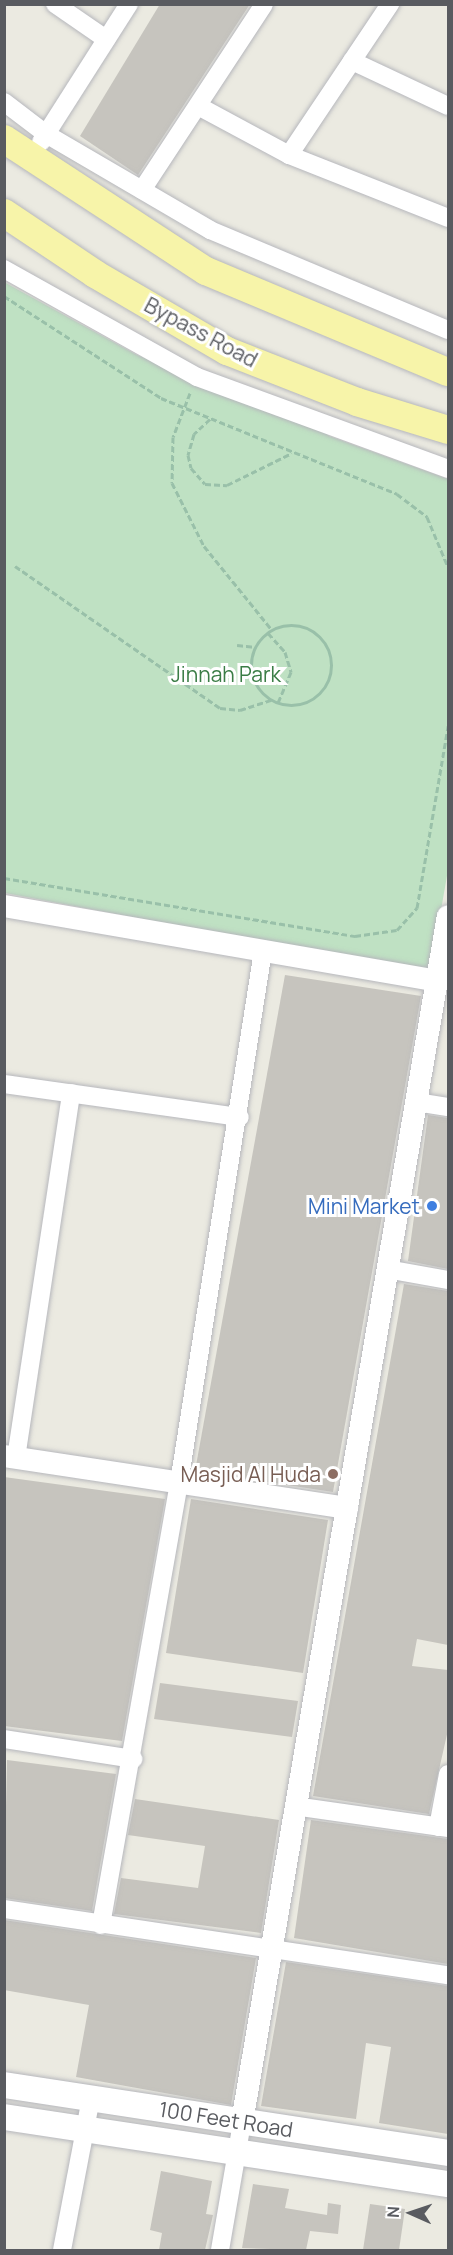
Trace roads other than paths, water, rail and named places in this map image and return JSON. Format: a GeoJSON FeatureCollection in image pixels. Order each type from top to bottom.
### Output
{"type":"FeatureCollection","features":[{"type":"Feature","properties":{"kind":"main road"},"geometry":{"type":"LineString","coordinates":[[4,140],[206,271],[448,372]]}},
{"type":"Feature","properties":{"kind":"main road","name":"Bypass Road"},"geometry":{"type":"LineString","coordinates":[[4,213],[95,274],[227,351],[357,402],[448,430]]}},
{"type":"Feature","properties":{"kind":"main road","name":"100 Feet Road"},"geometry":{"type":"LineString","coordinates":[[4,2085],[448,2153]]}},
{"type":"Feature","properties":{"kind":"main road","name":"100 Feet Road"},"geometry":{"type":"LineString","coordinates":[[4,2117],[448,2184]]}},
{"type":"Feature","properties":{"kind":"street"},"geometry":{"type":"LineString","coordinates":[[55,4],[106,39]]}},
{"type":"Feature","properties":{"kind":"street"},"geometry":{"type":"LineString","coordinates":[[30,158],[129,4]]}},
{"type":"Feature","properties":{"kind":"street"},"geometry":{"type":"LineString","coordinates":[[142,190],[200,107],[264,4]]}},
{"type":"Feature","properties":{"kind":"street"},"geometry":{"type":"LineString","coordinates":[[289,155],[390,4]]}},
{"type":"Feature","properties":{"kind":"street"},"geometry":{"type":"LineString","coordinates":[[352,62],[448,106]]}},
{"type":"Feature","properties":{"kind":"street"},"geometry":{"type":"LineString","coordinates":[[4,102],[46,134],[142,190],[288,266],[448,330]]}},
{"type":"Feature","properties":{"kind":"street"},"geometry":{"type":"LineString","coordinates":[[200,107],[289,155],[448,218]]}},
{"type":"Feature","properties":{"kind":"street"},"geometry":{"type":"LineString","coordinates":[[4,269],[197,377],[448,469]]}},
{"type":"Feature","properties":{"kind":"street"},"geometry":{"type":"LineString","coordinates":[[4,906],[438,981]]}},
{"type":"Feature","properties":{"kind":"street"},"geometry":{"type":"LineString","coordinates":[[220,2250],[346,1508],[392,1270],[416,1102],[448,916]]}},
{"type":"Feature","properties":{"kind":"street"},"geometry":{"type":"LineString","coordinates":[[101,1926],[133,1759],[240,1117],[263,951]]}},
{"type":"Feature","properties":{"kind":"street"},"geometry":{"type":"LineString","coordinates":[[4,1084],[240,1117]]}},
{"type":"Feature","properties":{"kind":"street"},"geometry":{"type":"LineString","coordinates":[[71,1093],[10,1457],[346,1508]]}},
{"type":"Feature","properties":{"kind":"street"},"geometry":{"type":"LineString","coordinates":[[416,1102],[448,1107]]}},
{"type":"Feature","properties":{"kind":"street"},"geometry":{"type":"LineString","coordinates":[[392,1270],[448,1280]]}},
{"type":"Feature","properties":{"kind":"street"},"geometry":{"type":"LineString","coordinates":[[4,1739],[133,1759]]}},
{"type":"Feature","properties":{"kind":"street"},"geometry":{"type":"LineString","coordinates":[[294,1806],[443,1827],[448,1774]]}},
{"type":"Feature","properties":{"kind":"street"},"geometry":{"type":"LineString","coordinates":[[4,1910],[101,1926],[271,1946],[448,1975]]}},
{"type":"Feature","properties":{"kind":"street"},"geometry":{"type":"LineString","coordinates":[[62,2250],[91,2098]]}},
{"type":"Feature","properties":{"kind":"place","name":"Mini Market"},"geometry":{"type":"Point","coordinates":[432,1206]}},
{"type":"Feature","properties":{"kind":"place","name":"Masjid Al Huda"},"geometry":{"type":"Point","coordinates":[333,1474]}},
{"type":"Feature","properties":{"kind":"park label","name":"Jinnah Park"},"geometry":{"type":"Point","coordinates":[226,674]}}]}
